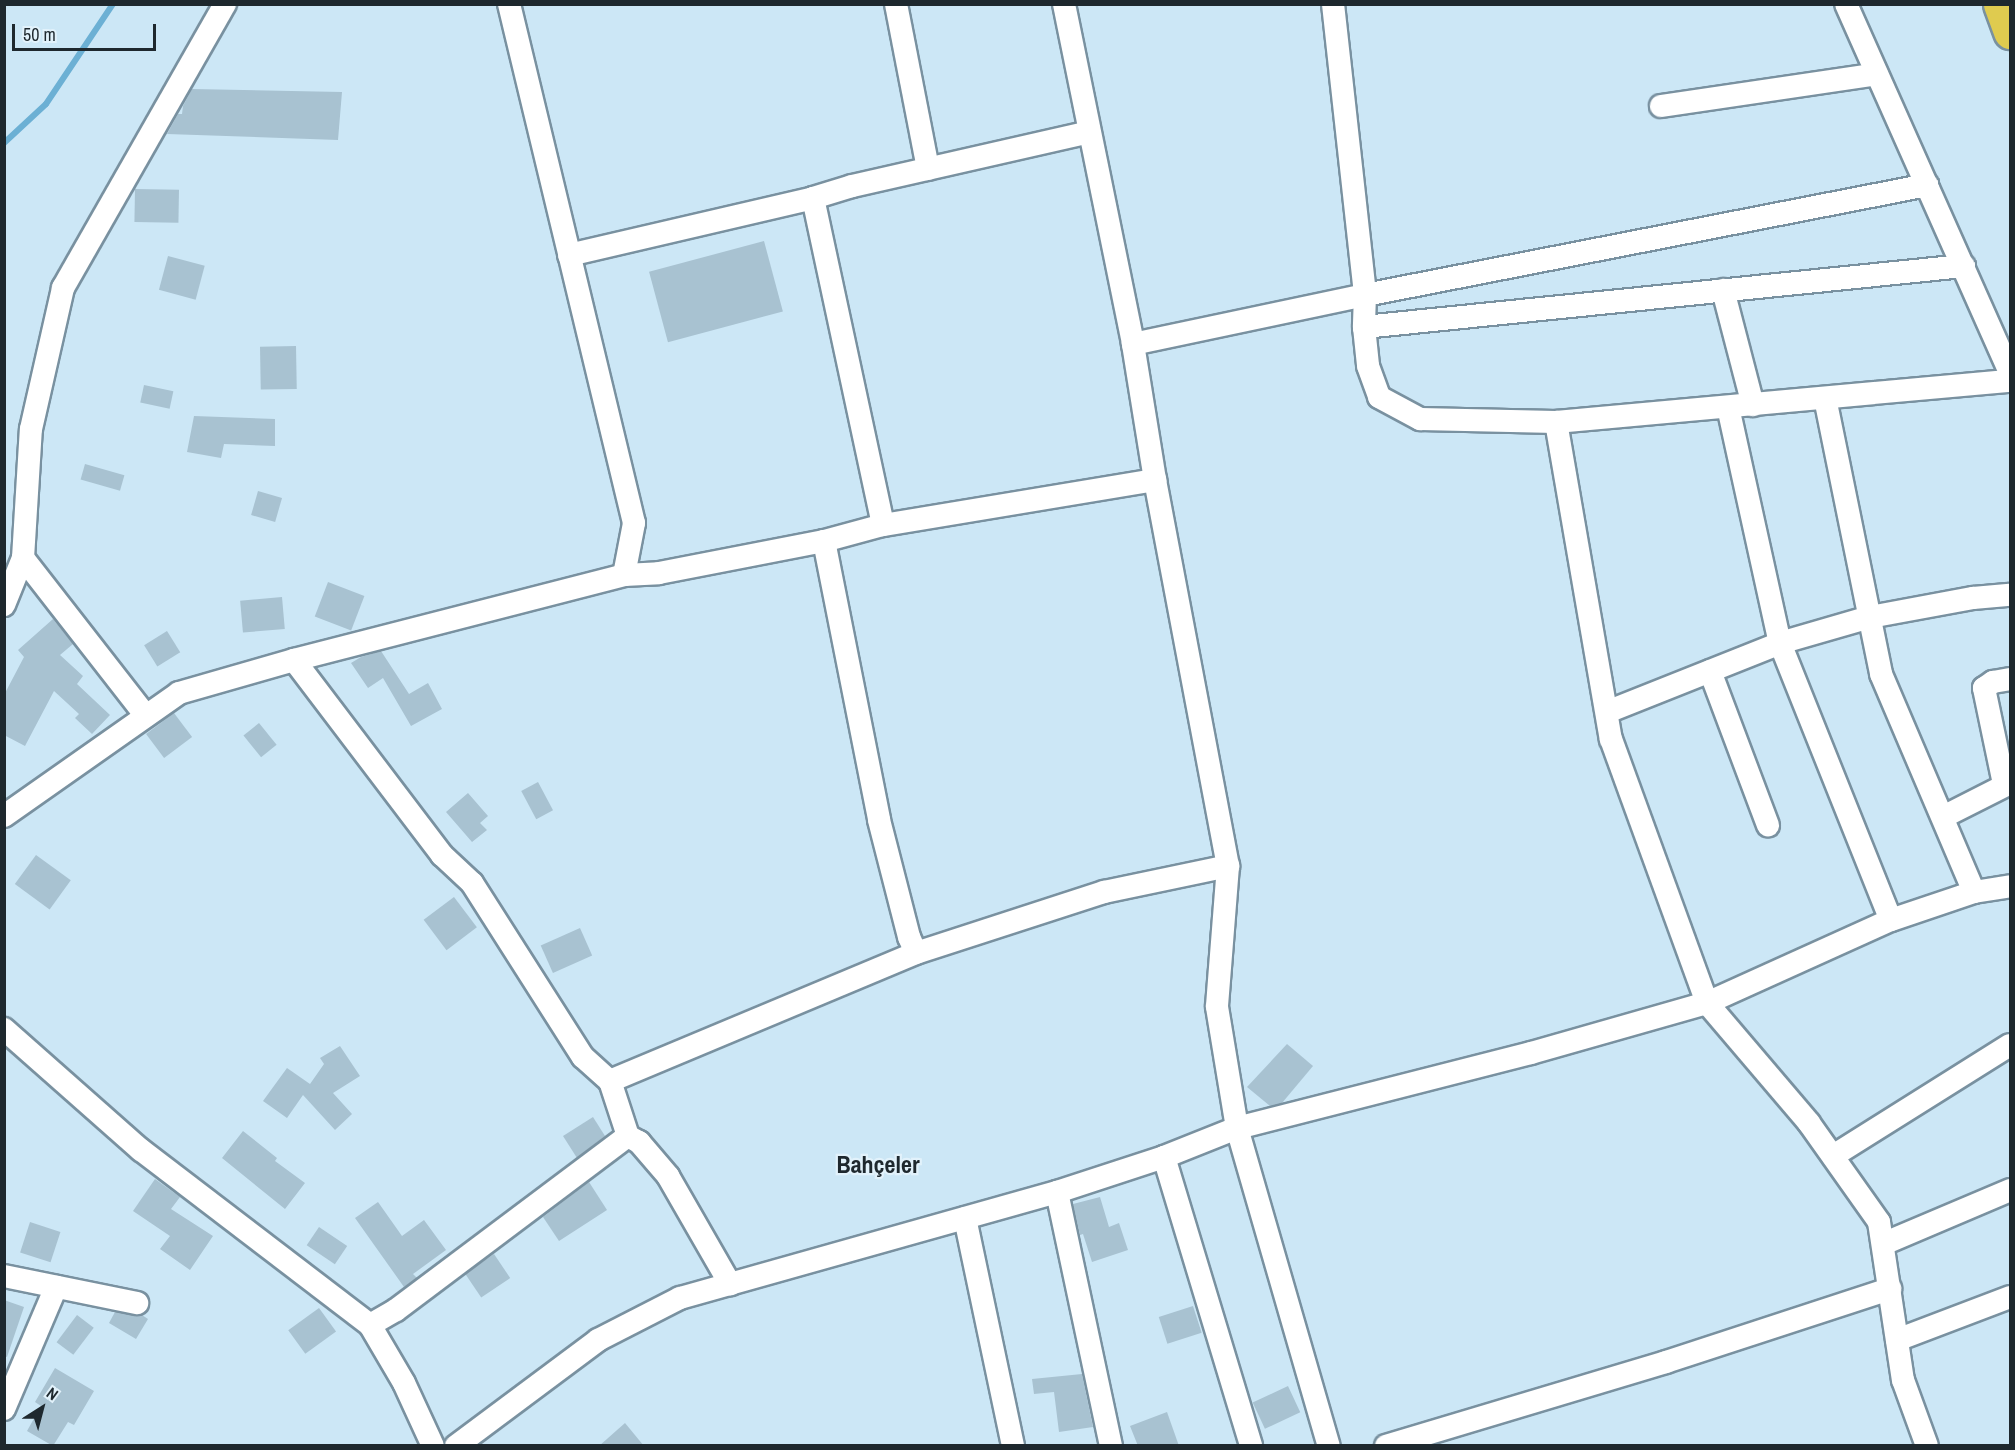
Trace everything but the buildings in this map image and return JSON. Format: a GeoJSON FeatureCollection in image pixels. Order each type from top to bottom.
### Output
{"type":"FeatureCollection","features":[{"type":"Feature","properties":{"kind":"highway"},"geometry":{"type":"LineString","coordinates":[[2000,4],[2010,32]]}},
{"type":"Feature","properties":{"kind":"street"},"geometry":{"type":"LineString","coordinates":[[4,605],[23,558],[31,429],[63,288],[225,4]]}},
{"type":"Feature","properties":{"kind":"street"},"geometry":{"type":"LineString","coordinates":[[509,4],[634,523],[624,575]]}},
{"type":"Feature","properties":{"kind":"street"},"geometry":{"type":"LineString","coordinates":[[896,4],[928,169]]}},
{"type":"Feature","properties":{"kind":"street"},"geometry":{"type":"LineString","coordinates":[[1064,4],[1133,344],[1155,480],[1228,866],[1217,1007],[1237,1128],[1329,1446]]}},
{"type":"Feature","properties":{"kind":"street"},"geometry":{"type":"LineString","coordinates":[[1333,4],[1365,295],[1364,327],[1368,366],[1379,397],[1420,419],[1556,422],[2010,381]]}},
{"type":"Feature","properties":{"kind":"street"},"geometry":{"type":"LineString","coordinates":[[1846,4],[2010,372]]}},
{"type":"Feature","properties":{"kind":"street"},"geometry":{"type":"LineString","coordinates":[[1661,106],[1877,74]]}},
{"type":"Feature","properties":{"kind":"street"},"geometry":{"type":"LineString","coordinates":[[569,255],[813,198],[852,186],[1089,132]]}},
{"type":"Feature","properties":{"kind":"street"},"geometry":{"type":"LineString","coordinates":[[1133,344],[1365,295],[1927,185]]}},
{"type":"Feature","properties":{"kind":"street"},"geometry":{"type":"LineString","coordinates":[[813,198],[883,525]]}},
{"type":"Feature","properties":{"kind":"street"},"geometry":{"type":"LineString","coordinates":[[1364,327],[1964,266]]}},
{"type":"Feature","properties":{"kind":"street"},"geometry":{"type":"LineString","coordinates":[[1723,290],[1753,405]]}},
{"type":"Feature","properties":{"kind":"street"},"geometry":{"type":"LineString","coordinates":[[1825,398],[1881,674],[1974,892]]}},
{"type":"Feature","properties":{"kind":"street"},"geometry":{"type":"LineString","coordinates":[[1728,407],[1780,643],[1891,920]]}},
{"type":"Feature","properties":{"kind":"street"},"geometry":{"type":"LineString","coordinates":[[1556,422],[1611,739],[1707,1003],[1809,1123],[1879,1222],[1904,1380],[1927,1446]]}},
{"type":"Feature","properties":{"kind":"street"},"geometry":{"type":"LineString","coordinates":[[4,816],[179,693],[294,660],[624,575],[659,573],[824,541],[883,525],[1155,480]]}},
{"type":"Feature","properties":{"kind":"street"},"geometry":{"type":"LineString","coordinates":[[824,541],[879,820],[909,937],[916,953]]}},
{"type":"Feature","properties":{"kind":"street"},"geometry":{"type":"LineString","coordinates":[[23,558],[146,716]]}},
{"type":"Feature","properties":{"kind":"street"},"geometry":{"type":"LineString","coordinates":[[1607,712],[1780,643],[1870,618],[1973,598],[2010,595]]}},
{"type":"Feature","properties":{"kind":"street"},"geometry":{"type":"LineString","coordinates":[[294,660],[442,855],[472,883],[583,1057],[610,1081],[628,1136],[639,1142],[668,1176],[730,1284]]}},
{"type":"Feature","properties":{"kind":"street"},"geometry":{"type":"LineString","coordinates":[[1710,671],[1768,825]]}},
{"type":"Feature","properties":{"kind":"street"},"geometry":{"type":"LineString","coordinates":[[1943,817],[2007,783],[1984,688],[1993,682],[2010,679]]}},
{"type":"Feature","properties":{"kind":"street"},"geometry":{"type":"LineString","coordinates":[[610,1081],[916,953],[1104,892],[1228,866]]}},
{"type":"Feature","properties":{"kind":"street"},"geometry":{"type":"LineString","coordinates":[[456,1446],[598,1340],[680,1298],[1057,1192],[1164,1157],[1237,1128],[1531,1053],[1707,1003],[1891,920],[1974,892],[2010,886]]}},
{"type":"Feature","properties":{"kind":"street"},"geometry":{"type":"LineString","coordinates":[[4,1029],[141,1150],[370,1325],[404,1383],[433,1446]]}},
{"type":"Feature","properties":{"kind":"street"},"geometry":{"type":"LineString","coordinates":[[1833,1156],[2010,1045]]}},
{"type":"Feature","properties":{"kind":"street"},"geometry":{"type":"LineString","coordinates":[[370,1325],[396,1310],[628,1136]]}},
{"type":"Feature","properties":{"kind":"street"},"geometry":{"type":"LineString","coordinates":[[1164,1157],[1251,1446]]}},
{"type":"Feature","properties":{"kind":"street"},"geometry":{"type":"LineString","coordinates":[[1883,1244],[2010,1190]]}},
{"type":"Feature","properties":{"kind":"street"},"geometry":{"type":"LineString","coordinates":[[1057,1192],[1111,1446]]}},
{"type":"Feature","properties":{"kind":"street"},"geometry":{"type":"LineString","coordinates":[[965,1218],[1013,1446]]}},
{"type":"Feature","properties":{"kind":"street"},"geometry":{"type":"LineString","coordinates":[[4,1276],[137,1303]]}},
{"type":"Feature","properties":{"kind":"street"},"geometry":{"type":"LineString","coordinates":[[4,1409],[56,1287]]}},
{"type":"Feature","properties":{"kind":"street"},"geometry":{"type":"LineString","coordinates":[[1386,1446],[1666,1362],[1890,1289]]}},
{"type":"Feature","properties":{"kind":"street"},"geometry":{"type":"LineString","coordinates":[[1897,1340],[2010,1297]]}},
{"type":"Feature","properties":{"kind":"waterway"},"geometry":{"type":"LineString","coordinates":[[4,143],[46,104],[113,4]]}},
{"type":"Feature","properties":{"kind":"district","name":"Bahçeler"},"geometry":{"type":"Point","coordinates":[878,1165]}}]}
